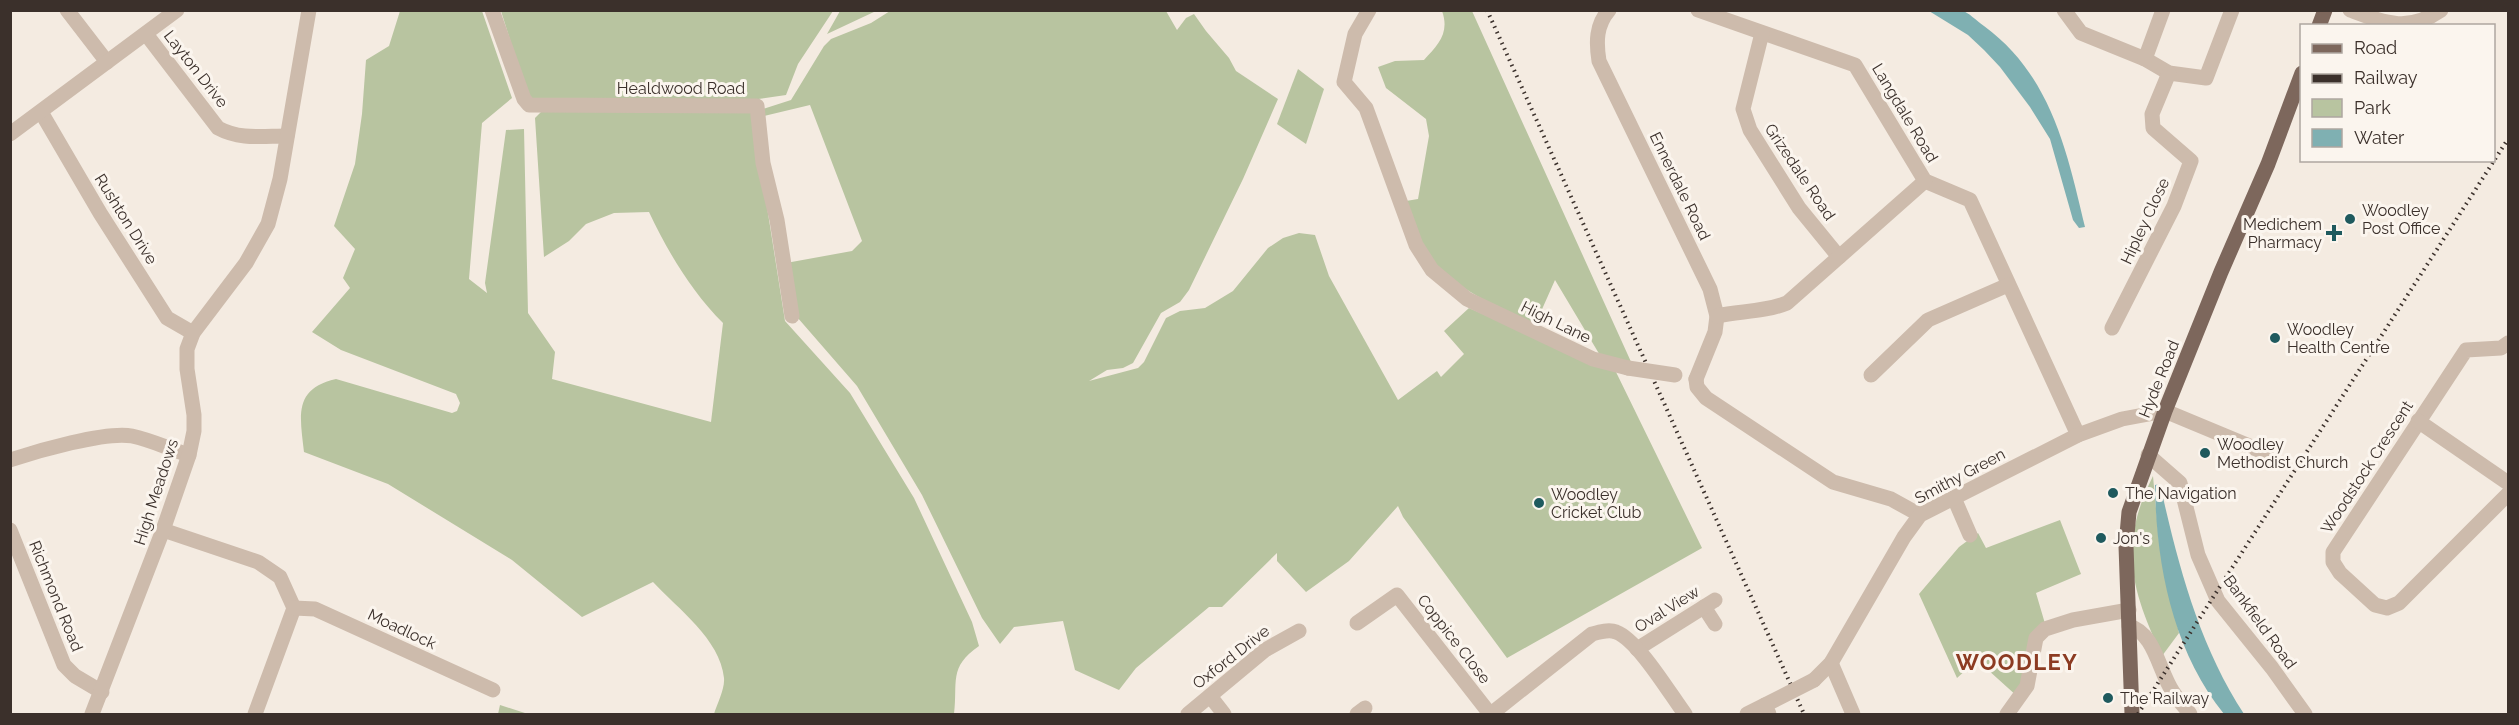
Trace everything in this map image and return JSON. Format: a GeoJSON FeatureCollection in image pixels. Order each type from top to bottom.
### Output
{"type":"FeatureCollection","features":[{"type":"Feature","properties":{"kind":"main road","name":"Hyde Road"},"geometry":{"type":"LineString","coordinates":[[2132,714],[2126,546],[2129,512],[2165,411],[2221,272],[2268,164],[2300,76]]}},
{"type":"Feature","properties":{"kind":"street"},"geometry":{"type":"LineString","coordinates":[[67,10],[108,62]]}},
{"type":"Feature","properties":{"kind":"street"},"geometry":{"type":"LineString","coordinates":[[10,134],[177,10]]}},
{"type":"Feature","properties":{"kind":"street","name":"High Meadows"},"geometry":{"type":"LineString","coordinates":[[92,714],[163,530],[189,455],[194,423],[187,349],[193,333],[260,242],[268,224],[280,179],[309,10]]}},
{"type":"Feature","properties":{"kind":"street","name":"Healdwood Road"},"geometry":{"type":"LineString","coordinates":[[492,10],[524,99],[529,105],[757,106],[763,163],[777,220],[792,316]]}},
{"type":"Feature","properties":{"kind":"street","name":"High Lane"},"geometry":{"type":"LineString","coordinates":[[1368,10],[1355,34],[1344,82],[1366,108],[1416,245],[1432,270],[1467,299],[1593,359],[1628,368],[1696,379]]}},
{"type":"Feature","properties":{"kind":"street","name":"Ennerdale Road"},"geometry":{"type":"LineString","coordinates":[[1609,10],[1603,17],[1596,41],[1599,60],[1710,289],[1717,316],[1715,332],[1696,379]]}},
{"type":"Feature","properties":{"kind":"street","name":"Langdale Road"},"geometry":{"type":"LineString","coordinates":[[1698,10],[1855,66],[1925,181],[1970,200],[2078,435]]}},
{"type":"Feature","properties":{"kind":"street"},"geometry":{"type":"LineString","coordinates":[[2064,10],[2081,33],[2145,59],[2169,73],[2206,78],[2232,10]]}},
{"type":"Feature","properties":{"kind":"street"},"geometry":{"type":"LineString","coordinates":[[2145,59],[2163,10]]}},
{"type":"Feature","properties":{"kind":"street"},"geometry":{"type":"LineString","coordinates":[[2350,10],[2388,24]]}},
{"type":"Feature","properties":{"kind":"street"},"geometry":{"type":"LineString","coordinates":[[2414,24],[2429,19],[2441,10]]}},
{"type":"Feature","properties":{"kind":"street","name":"Grizedale Road"},"geometry":{"type":"LineString","coordinates":[[1762,33],[1743,109],[1750,130],[1799,208],[1839,257]]}},
{"type":"Feature","properties":{"kind":"street","name":"Layton Drive"},"geometry":{"type":"LineString","coordinates":[[146,34],[218,128],[244,137],[287,136]]}},
{"type":"Feature","properties":{"kind":"street","name":"Hipley Close"},"geometry":{"type":"LineString","coordinates":[[2112,328],[2174,206],[2191,161],[2153,128],[2152,114],[2169,73]]}},
{"type":"Feature","properties":{"kind":"street","name":"Rushton Drive"},"geometry":{"type":"LineString","coordinates":[[41,112],[100,213],[167,318],[193,333]]}},
{"type":"Feature","properties":{"kind":"street"},"geometry":{"type":"LineString","coordinates":[[1717,316],[1737,311],[1774,308],[1787,303],[1925,181]]}},
{"type":"Feature","properties":{"kind":"street"},"geometry":{"type":"LineString","coordinates":[[1871,375],[1928,320],[2008,285]]}},
{"type":"Feature","properties":{"kind":"street","name":"Woodstock Crescent"},"geometry":{"type":"LineString","coordinates":[[2508,343],[2501,348],[2466,350],[2333,552],[2333,562],[2340,573],[2375,605],[2387,608],[2399,603],[2508,494]]}},
{"type":"Feature","properties":{"kind":"street"},"geometry":{"type":"LineString","coordinates":[[1696,379],[1696,387],[1706,398],[1833,482],[1891,499],[1920,515]]}},
{"type":"Feature","properties":{"kind":"street"},"geometry":{"type":"LineString","coordinates":[[2165,411],[2266,453]]}},
{"type":"Feature","properties":{"kind":"street","name":"Smithy Green"},"geometry":{"type":"LineString","coordinates":[[1747,714],[1767,710],[1814,680],[1831,663],[1904,537],[1920,515],[2078,435],[2122,419],[2165,411]]}},
{"type":"Feature","properties":{"kind":"street"},"geometry":{"type":"LineString","coordinates":[[2418,421],[2508,483]]}},
{"type":"Feature","properties":{"kind":"street"},"geometry":{"type":"LineString","coordinates":[[10,460],[38,450],[118,435],[132,436],[189,455]]}},
{"type":"Feature","properties":{"kind":"street","name":"Bankfield Road"},"geometry":{"type":"LineString","coordinates":[[2148,455],[2180,483],[2198,555],[2218,601],[2272,668],[2305,714]]}},
{"type":"Feature","properties":{"kind":"street"},"geometry":{"type":"LineString","coordinates":[[1954,498],[1970,535]]}},
{"type":"Feature","properties":{"kind":"street","name":"Richmond Road"},"geometry":{"type":"LineString","coordinates":[[10,530],[64,665],[75,676],[102,692]]}},
{"type":"Feature","properties":{"kind":"street"},"geometry":{"type":"LineString","coordinates":[[163,530],[258,562],[280,577],[294,608],[255,714]]}},
{"type":"Feature","properties":{"kind":"street","name":"Coppice Close"},"geometry":{"type":"LineString","coordinates":[[1358,623],[1397,595],[1490,714]]}},
{"type":"Feature","properties":{"kind":"street","name":"Oval View"},"geometry":{"type":"LineString","coordinates":[[1638,649],[1710,603],[1715,624]]}},
{"type":"Feature","properties":{"kind":"street","name":"Moadlock"},"geometry":{"type":"LineString","coordinates":[[294,608],[315,609],[493,690]]}},
{"type":"Feature","properties":{"kind":"street"},"geometry":{"type":"LineString","coordinates":[[2007,714],[2027,686],[2036,638],[2045,628],[2073,620],[2129,610]]}},
{"type":"Feature","properties":{"kind":"street"},"geometry":{"type":"LineString","coordinates":[[2129,626],[2138,629],[2150,644],[2172,691],[2190,714]]}},
{"type":"Feature","properties":{"kind":"street"},"geometry":{"type":"LineString","coordinates":[[1490,714],[1592,633],[1613,630],[1638,649],[1685,714]]}},
{"type":"Feature","properties":{"kind":"street","name":"Oxford Drive"},"geometry":{"type":"LineString","coordinates":[[1188,714],[1265,650],[1299,631]]}},
{"type":"Feature","properties":{"kind":"street"},"geometry":{"type":"LineString","coordinates":[[1831,663],[1853,714]]}},
{"type":"Feature","properties":{"kind":"street"},"geometry":{"type":"LineString","coordinates":[[1210,696],[1224,714]]}},
{"type":"Feature","properties":{"kind":"green space"},"geometry":{"type":"Polygon","coordinates":[[[840,10],[876,11],[827,34],[840,10]]]}},
{"type":"Feature","properties":{"kind":"green space"},"geometry":{"type":"Polygon","coordinates":[[[400,11],[482,11],[512,98],[482,123],[469,279],[487,293],[485,283],[506,130],[524,129],[528,313],[555,352],[552,379],[711,422],[723,323],[711,311],[681,270],[649,212],[614,213],[586,224],[569,241],[544,257],[535,118],[543,110],[752,112],[785,321],[850,393],[914,498],[972,622],[979,646],[963,661],[956,676],[954,714],[714,714],[724,682],[721,664],[715,650],[696,626],[653,582],[582,617],[512,560],[388,484],[304,452],[301,427],[302,406],[312,390],[336,379],[452,413],[457,411],[460,403],[456,394],[341,350],[312,332],[350,288],[343,278],[355,249],[334,226],[355,164],[366,60],[389,46],[400,11]]]}},
{"type":"Feature","properties":{"kind":"green space"},"geometry":{"type":"Polygon","coordinates":[[[501,11],[833,11],[798,64],[786,95],[751,100],[533,100],[526,91],[501,11]]]}},
{"type":"Feature","properties":{"kind":"green space"},"geometry":{"type":"Polygon","coordinates":[[[890,11],[1166,11],[1177,30],[1186,18],[1194,14],[1229,58],[1236,71],[1278,99],[1243,179],[1189,290],[1180,302],[1161,313],[1133,363],[1123,368],[1107,370],[1089,381],[1138,368],[1144,362],[1166,318],[1180,311],[1205,308],[1233,291],[1268,248],[1283,238],[1299,233],[1315,235],[1329,276],[1398,400],[1437,371],[1441,377],[1464,354],[1444,331],[1469,308],[1616,372],[1702,548],[1507,658],[1403,517],[1398,506],[1349,561],[1306,592],[1277,561],[1277,553],[1222,607],[1209,607],[1136,668],[1119,690],[1075,670],[1063,621],[1014,627],[1000,644],[982,618],[922,495],[857,386],[797,317],[786,263],[852,251],[862,241],[810,105],[764,116],[763,109],[791,100],[824,46],[831,39],[871,23],[890,11]]]}},
{"type":"Feature","properties":{"kind":"green space"},"geometry":{"type":"Polygon","coordinates":[[[1442,11],[1472,11],[1632,364],[1601,357],[1555,280],[1535,325],[1470,292],[1441,270],[1419,241],[1406,201],[1418,199],[1429,136],[1426,119],[1386,88],[1378,67],[1395,61],[1424,60],[1438,44],[1444,32],[1442,11]]]}},
{"type":"Feature","properties":{"kind":"green space"},"geometry":{"type":"Polygon","coordinates":[[[1298,69],[1324,89],[1306,144],[1277,124],[1298,69]]]}},
{"type":"Feature","properties":{"kind":"green space"},"geometry":{"type":"Polygon","coordinates":[[[2153,476],[2159,541],[2179,633],[2162,656],[2136,588],[2133,567],[2132,546],[2135,524],[2153,476]]]}},
{"type":"Feature","properties":{"kind":"green space"},"geometry":{"type":"Polygon","coordinates":[[[2060,520],[2081,574],[2036,593],[2046,627],[2018,697],[1977,660],[1957,678],[1919,594],[1959,547],[1978,533],[1986,548],[2060,520]]]}},
{"type":"Feature","properties":{"kind":"green space"},"geometry":{"type":"Polygon","coordinates":[[[500,705],[528,714],[498,714],[500,705]]]}},
{"type":"Feature","properties":{"kind":"water"},"geometry":{"type":"Polygon","coordinates":[[[1953,9],[1967,13],[2007,46],[2026,67],[2041,91],[2063,143],[2085,227],[2079,228],[2073,220],[2050,139],[2030,107],[1984,50],[1968,35],[1929,11],[1953,9]]]}},
{"type":"Feature","properties":{"kind":"water"},"geometry":{"type":"Polygon","coordinates":[[[2160,484],[2174,544],[2202,632],[2228,688],[2244,714],[2224,714],[2206,689],[2180,635],[2171,606],[2159,546],[2155,485],[2160,484]]]}},
{"type":"Feature","properties":{"kind":"railway"},"geometry":{"type":"LineString","coordinates":[[1487,10],[1804,714]]}},
{"type":"Feature","properties":{"kind":"railway"},"geometry":{"type":"LineString","coordinates":[[2495,159],[2508,139]]}},
{"type":"Feature","properties":{"kind":"railway"},"geometry":{"type":"LineString","coordinates":[[2138,714],[2493,162]]}},
{"type":"Feature","properties":{"kind":"place","name":"Woodley Post Office"},"geometry":{"type":"Point","coordinates":[2350,219]}},
{"type":"Feature","properties":{"kind":"place","name":"Medichem Pharmacy"},"geometry":{"type":"Point","coordinates":[2334,233]}},
{"type":"Feature","properties":{"kind":"place","name":"Woodley Health Centre"},"geometry":{"type":"Point","coordinates":[2275,338]}},
{"type":"Feature","properties":{"kind":"place","name":"Woodley Methodist Church"},"geometry":{"type":"Point","coordinates":[2205,453]}},
{"type":"Feature","properties":{"kind":"place","name":"The Navigation"},"geometry":{"type":"Point","coordinates":[2113,493]}},
{"type":"Feature","properties":{"kind":"place","name":"Woodley Cricket Club"},"geometry":{"type":"Point","coordinates":[1539,503]}},
{"type":"Feature","properties":{"kind":"place","name":"Jon's"},"geometry":{"type":"Point","coordinates":[2101,538]}},
{"type":"Feature","properties":{"kind":"place","name":"The Railway"},"geometry":{"type":"Point","coordinates":[2108,698]}},
{"type":"Feature","properties":{"kind":"district","name":"WOODLEY"},"geometry":{"type":"Point","coordinates":[2017,662]}}]}
